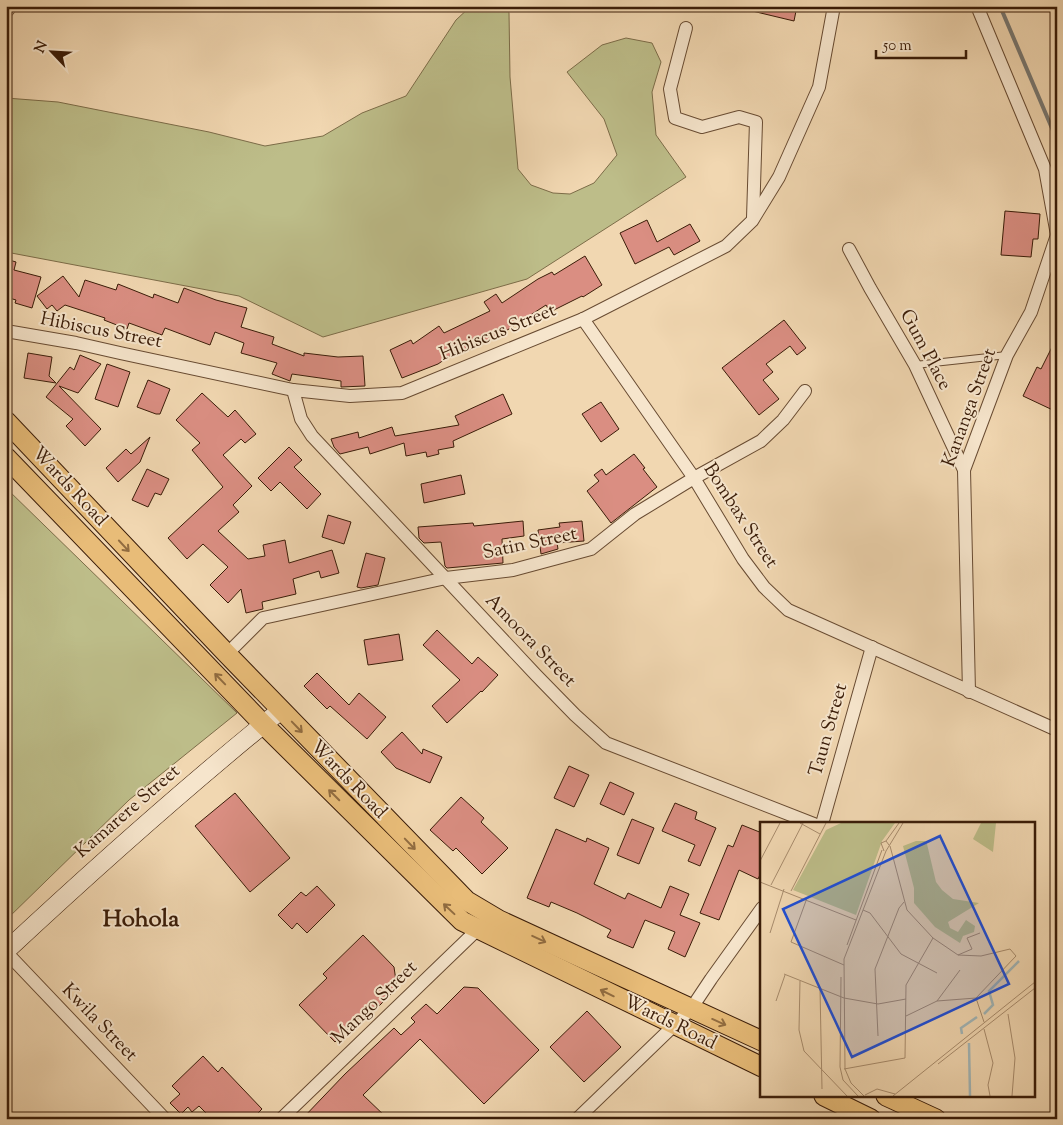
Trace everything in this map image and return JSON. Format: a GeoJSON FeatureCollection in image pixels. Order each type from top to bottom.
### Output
{"type":"FeatureCollection","features":[{"type":"Feature","properties":{"kind":"main road","name":"Wards Road"},"geometry":{"type":"LineString","coordinates":[[6,422],[227,654],[467,901],[499,920],[760,1040]]}},
{"type":"Feature","properties":{"kind":"main road","name":"Wards Road"},"geometry":{"type":"LineString","coordinates":[[6,457],[263,724],[448,910],[477,930],[760,1066]]}},
{"type":"Feature","properties":{"kind":"main road"},"geometry":{"type":"LineString","coordinates":[[828,1098],[871,1119]]}},
{"type":"Feature","properties":{"kind":"main road"},"geometry":{"type":"LineString","coordinates":[[890,1098],[936,1119]]}},
{"type":"Feature","properties":{"kind":"street","name":"Hibiscus Street"},"geometry":{"type":"LineString","coordinates":[[6,331],[96,347],[293,390],[350,396],[402,393],[582,319],[726,246],[752,221],[779,177],[819,87],[834,6]]}},
{"type":"Feature","properties":{"kind":"street"},"geometry":{"type":"LineString","coordinates":[[978,6],[1045,169],[1057,235]]}},
{"type":"Feature","properties":{"kind":"street"},"geometry":{"type":"LineString","coordinates":[[686,28],[670,89],[675,118],[702,127],[739,117],[756,122],[752,221]]}},
{"type":"Feature","properties":{"kind":"street","name":"Kananga Street"},"geometry":{"type":"LineString","coordinates":[[969,692],[964,470],[1007,355],[1031,312],[1057,235]]}},
{"type":"Feature","properties":{"kind":"street","name":"Gum Place"},"geometry":{"type":"LineString","coordinates":[[849,249],[915,365],[964,470]]}},
{"type":"Feature","properties":{"kind":"street","name":"Bombax Street"},"geometry":{"type":"LineString","coordinates":[[582,319],[694,478],[743,559],[764,587],[788,610],[1057,730]]}},
{"type":"Feature","properties":{"kind":"street","name":"Amoora Street"},"geometry":{"type":"LineString","coordinates":[[293,390],[301,419],[312,436],[549,688],[606,743],[809,822]]}},
{"type":"Feature","properties":{"kind":"street","name":"Satin Street"},"geometry":{"type":"LineString","coordinates":[[227,654],[263,618],[446,578],[513,570],[591,550],[635,514],[694,478],[761,441],[783,420],[805,391]]}},
{"type":"Feature","properties":{"kind":"street","name":"Taun Street"},"geometry":{"type":"LineString","coordinates":[[823,822],[872,647]]}},
{"type":"Feature","properties":{"kind":"street","name":"Kamarere Street"},"geometry":{"type":"LineString","coordinates":[[6,952],[135,834],[281,710]]}},
{"type":"Feature","properties":{"kind":"street"},"geometry":{"type":"LineString","coordinates":[[577,1119],[691,1009],[760,911]]}},
{"type":"Feature","properties":{"kind":"street","name":"Mango Street"},"geometry":{"type":"LineString","coordinates":[[281,1119],[477,930],[499,920]]}},
{"type":"Feature","properties":{"kind":"street","name":"Kwila Street"},"geometry":{"type":"LineString","coordinates":[[6,952],[165,1119]]}},
{"type":"Feature","properties":{"kind":"lane"},"geometry":{"type":"LineString","coordinates":[[6,17],[15,6]]}},
{"type":"Feature","properties":{"kind":"lane"},"geometry":{"type":"LineString","coordinates":[[915,365],[1007,355]]}},
{"type":"Feature","properties":{"kind":"green space"},"geometry":{"type":"Polygon","coordinates":[[[471,6],[507,6],[509,13],[510,77],[518,169],[531,185],[553,193],[570,194],[594,183],[617,155],[604,119],[567,72],[602,45],[626,38],[652,43],[661,62],[652,92],[656,135],[686,177],[527,279],[323,337],[239,296],[6,252],[6,98],[58,102],[209,132],[265,146],[323,136],[362,113],[406,96],[456,20],[471,6]]]}},
{"type":"Feature","properties":{"kind":"green space"},"geometry":{"type":"Polygon","coordinates":[[[6,488],[237,713],[129,800],[6,920],[6,488]]]}},
{"type":"Feature","properties":{"kind":"building"},"geometry":{"type":"Polygon","coordinates":[[[748,6],[797,6],[794,21],[748,10],[748,6]]]}},
{"type":"Feature","properties":{"kind":"building"},"geometry":{"type":"Polygon","coordinates":[[[1005,211],[1040,214],[1038,239],[1033,239],[1031,257],[1001,255],[1005,211]]]}},
{"type":"Feature","properties":{"kind":"building"},"geometry":{"type":"Polygon","coordinates":[[[647,220],[657,242],[690,224],[700,241],[674,255],[669,247],[635,264],[620,233],[647,220]]]}},
{"type":"Feature","properties":{"kind":"building"},"geometry":{"type":"Polygon","coordinates":[[[585,256],[602,285],[583,297],[550,312],[546,305],[495,338],[463,353],[460,349],[438,364],[402,378],[390,350],[411,340],[413,344],[439,326],[444,333],[490,311],[484,302],[496,294],[502,303],[538,279],[552,272],[554,275],[585,256]]]}},
{"type":"Feature","properties":{"kind":"building"},"geometry":{"type":"Polygon","coordinates":[[[6,259],[16,262],[14,270],[41,277],[32,308],[15,303],[16,300],[6,297],[6,259]]]}},
{"type":"Feature","properties":{"kind":"building"},"geometry":{"type":"Polygon","coordinates":[[[63,276],[79,297],[85,280],[116,290],[118,284],[153,298],[154,294],[178,303],[184,288],[216,300],[247,308],[241,327],[274,337],[272,344],[304,356],[304,353],[338,357],[363,356],[365,386],[341,387],[341,381],[292,374],[290,381],[272,374],[277,363],[241,353],[244,343],[215,332],[210,345],[165,328],[162,335],[129,323],[127,329],[104,320],[105,318],[65,305],[57,311],[52,305],[47,309],[37,296],[63,276]]]}},
{"type":"Feature","properties":{"kind":"building"},"geometry":{"type":"Polygon","coordinates":[[[784,320],[806,348],[797,355],[790,346],[766,364],[773,372],[763,380],[779,399],[759,415],[722,368],[784,320]]]}},
{"type":"Feature","properties":{"kind":"building"},"geometry":{"type":"Polygon","coordinates":[[[1057,337],[1057,412],[1023,396],[1037,367],[1041,369],[1057,337]]]}},
{"type":"Feature","properties":{"kind":"building"},"geometry":{"type":"Polygon","coordinates":[[[28,353],[52,357],[49,376],[56,383],[24,378],[28,353]]]}},
{"type":"Feature","properties":{"kind":"building"},"geometry":{"type":"Polygon","coordinates":[[[80,355],[101,364],[78,393],[59,386],[101,429],[85,446],[66,426],[73,419],[46,397],[70,367],[74,370],[80,355]]]}},
{"type":"Feature","properties":{"kind":"building"},"geometry":{"type":"Polygon","coordinates":[[[107,364],[130,372],[118,407],[95,399],[107,364]]]}},
{"type":"Feature","properties":{"kind":"building"},"geometry":{"type":"Polygon","coordinates":[[[148,380],[170,389],[160,414],[137,407],[148,380]]]}},
{"type":"Feature","properties":{"kind":"building"},"geometry":{"type":"Polygon","coordinates":[[[202,393],[228,417],[235,410],[256,434],[245,443],[241,439],[223,455],[252,486],[233,505],[239,512],[218,531],[248,559],[265,556],[263,545],[285,540],[289,563],[332,550],[339,573],[321,578],[319,571],[293,579],[296,594],[262,602],[263,609],[246,613],[241,589],[228,603],[210,585],[228,567],[203,544],[187,559],[168,538],[223,487],[192,450],[200,443],[176,420],[202,393]]]}},
{"type":"Feature","properties":{"kind":"building"},"geometry":{"type":"Polygon","coordinates":[[[503,394],[512,414],[453,441],[454,447],[438,450],[439,454],[427,457],[426,452],[406,456],[404,443],[370,454],[368,447],[340,454],[334,447],[331,439],[358,432],[359,438],[392,427],[395,436],[459,425],[455,416],[503,394]]]}},
{"type":"Feature","properties":{"kind":"building"},"geometry":{"type":"Polygon","coordinates":[[[601,402],[619,429],[601,442],[582,414],[601,402]]]}},
{"type":"Feature","properties":{"kind":"building"},"geometry":{"type":"Polygon","coordinates":[[[150,437],[140,462],[118,482],[106,468],[126,449],[131,454],[150,437]]]}},
{"type":"Feature","properties":{"kind":"building"},"geometry":{"type":"Polygon","coordinates":[[[289,447],[302,460],[294,467],[321,494],[307,509],[280,482],[271,491],[258,478],[289,447]]]}},
{"type":"Feature","properties":{"kind":"building"},"geometry":{"type":"Polygon","coordinates":[[[634,454],[657,487],[611,523],[587,491],[599,481],[594,475],[602,469],[606,475],[634,454]]]}},
{"type":"Feature","properties":{"kind":"building"},"geometry":{"type":"Polygon","coordinates":[[[147,469],[169,479],[161,495],[155,493],[148,507],[132,500],[147,469]]]}},
{"type":"Feature","properties":{"kind":"building"},"geometry":{"type":"Polygon","coordinates":[[[461,475],[465,494],[424,503],[421,484],[461,475]]]}},
{"type":"Feature","properties":{"kind":"building"},"geometry":{"type":"Polygon","coordinates":[[[328,515],[351,522],[344,544],[322,537],[328,515]]]}},
{"type":"Feature","properties":{"kind":"building"},"geometry":{"type":"Polygon","coordinates":[[[523,521],[524,536],[502,539],[503,563],[447,568],[441,542],[424,543],[419,538],[418,527],[473,523],[474,526],[523,521]]]}},
{"type":"Feature","properties":{"kind":"building"},"geometry":{"type":"Polygon","coordinates":[[[582,521],[584,541],[557,543],[558,549],[541,554],[538,530],[560,527],[559,523],[582,521]]]}},
{"type":"Feature","properties":{"kind":"building"},"geometry":{"type":"Polygon","coordinates":[[[366,553],[385,558],[378,585],[361,588],[357,587],[366,553]]]}},
{"type":"Feature","properties":{"kind":"building"},"geometry":{"type":"Polygon","coordinates":[[[437,630],[472,664],[478,657],[498,675],[447,723],[432,706],[460,680],[423,645],[437,630]]]}},
{"type":"Feature","properties":{"kind":"building"},"geometry":{"type":"Polygon","coordinates":[[[399,634],[403,660],[368,665],[364,640],[399,634]]]}},
{"type":"Feature","properties":{"kind":"building"},"geometry":{"type":"Polygon","coordinates":[[[317,673],[349,705],[359,693],[386,717],[367,739],[330,706],[327,709],[304,686],[317,673]]]}},
{"type":"Feature","properties":{"kind":"building"},"geometry":{"type":"Polygon","coordinates":[[[402,732],[422,754],[423,749],[442,757],[430,783],[396,768],[381,752],[402,732]]]}},
{"type":"Feature","properties":{"kind":"building"},"geometry":{"type":"Polygon","coordinates":[[[569,766],[589,775],[574,807],[554,798],[569,766]]]}},
{"type":"Feature","properties":{"kind":"building"},"geometry":{"type":"Polygon","coordinates":[[[610,782],[634,793],[624,815],[600,804],[610,782]]]}},
{"type":"Feature","properties":{"kind":"building"},"geometry":{"type":"Polygon","coordinates":[[[235,793],[290,858],[250,892],[195,826],[235,793]]]}},
{"type":"Feature","properties":{"kind":"building"},"geometry":{"type":"Polygon","coordinates":[[[461,797],[484,818],[481,822],[508,848],[482,874],[456,848],[453,851],[430,830],[461,797]]]}},
{"type":"Feature","properties":{"kind":"building"},"geometry":{"type":"Polygon","coordinates":[[[675,803],[697,812],[695,819],[716,828],[700,866],[688,861],[695,845],[662,831],[675,803]]]}},
{"type":"Feature","properties":{"kind":"building"},"geometry":{"type":"Polygon","coordinates":[[[632,819],[654,828],[639,864],[617,855],[632,819]]]}},
{"type":"Feature","properties":{"kind":"building"},"geometry":{"type":"Polygon","coordinates":[[[742,825],[760,832],[760,875],[758,879],[739,870],[719,920],[700,913],[728,845],[733,847],[742,825]]]}},
{"type":"Feature","properties":{"kind":"building"},"geometry":{"type":"Polygon","coordinates":[[[556,829],[586,842],[587,838],[609,848],[594,884],[625,899],[628,893],[661,908],[670,886],[689,894],[680,915],[700,923],[685,957],[668,949],[675,932],[645,920],[633,948],[607,937],[611,930],[577,913],[551,902],[549,907],[527,898],[556,829]]]}},
{"type":"Feature","properties":{"kind":"building"},"geometry":{"type":"Polygon","coordinates":[[[317,886],[335,905],[307,933],[297,923],[292,929],[278,915],[301,892],[306,896],[317,886]]]}},
{"type":"Feature","properties":{"kind":"building"},"geometry":{"type":"Polygon","coordinates":[[[363,935],[394,967],[397,988],[371,1014],[368,1011],[360,1017],[335,1042],[299,1005],[327,978],[323,974],[363,935]]]}},
{"type":"Feature","properties":{"kind":"building"},"geometry":{"type":"Polygon","coordinates":[[[464,987],[478,988],[539,1050],[484,1104],[420,1039],[363,1095],[388,1119],[302,1119],[345,1074],[394,1028],[401,1035],[415,1022],[411,1018],[426,1004],[437,1014],[464,987]]]}},
{"type":"Feature","properties":{"kind":"building"},"geometry":{"type":"Polygon","coordinates":[[[587,1011],[621,1047],[584,1082],[550,1047],[587,1011]]]}},
{"type":"Feature","properties":{"kind":"building"},"geometry":{"type":"Polygon","coordinates":[[[203,1056],[218,1072],[222,1067],[262,1109],[252,1119],[212,1119],[199,1106],[192,1112],[188,1107],[181,1114],[170,1103],[180,1094],[172,1086],[203,1056]]]}},
{"type":"Feature","properties":{"kind":"waterway"},"geometry":{"type":"LineString","coordinates":[[1000,6],[1054,133],[1057,136]]}},
{"type":"Feature","properties":{"kind":"district","name":"Hohola"},"geometry":{"type":"Point","coordinates":[141,920]}}]}
